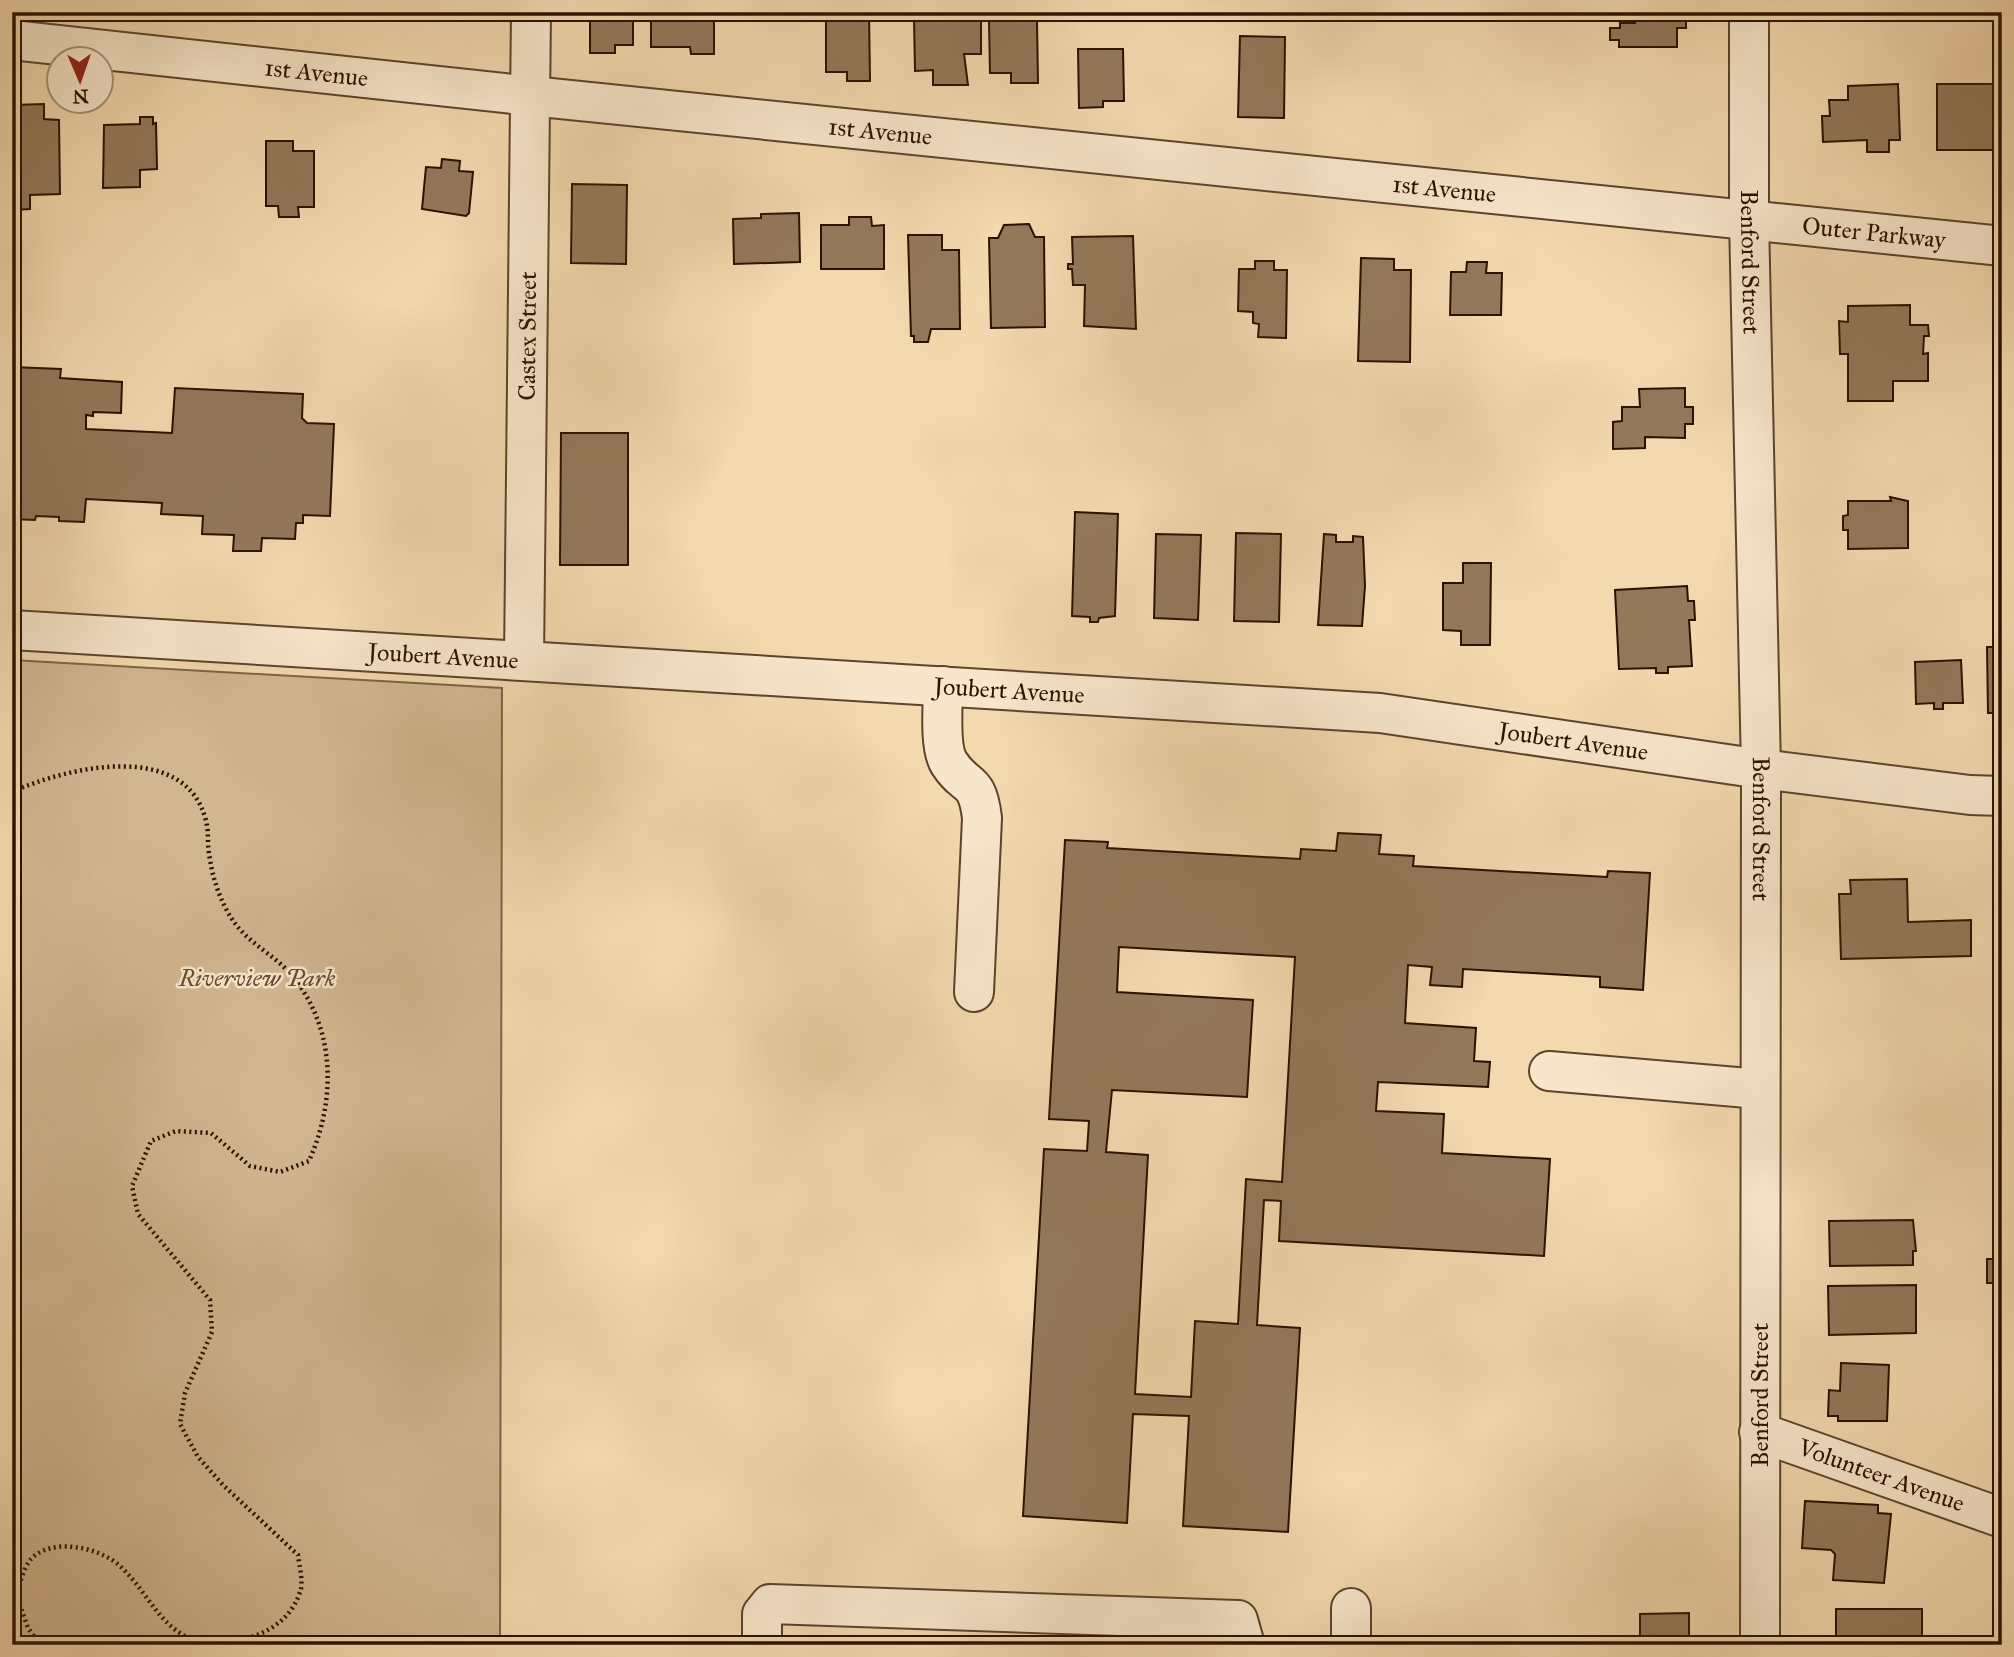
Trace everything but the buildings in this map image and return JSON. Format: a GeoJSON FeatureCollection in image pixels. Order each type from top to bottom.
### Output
{"type":"FeatureCollection","features":[{"type":"Feature","properties":{"kind":"street","name":"Castex Street"},"geometry":{"type":"LineString","coordinates":[[524,660],[531,12]]}},
{"type":"Feature","properties":{"kind":"street","name":"Benford Street"},"geometry":{"type":"LineString","coordinates":[[1749,12],[1749,219],[1761,769],[1760,1645]]}},
{"type":"Feature","properties":{"kind":"street","name":"1st Avenue"},"geometry":{"type":"LineString","coordinates":[[12,40],[531,96],[1749,219]]}},
{"type":"Feature","properties":{"kind":"street","name":"Outer Parkway"},"geometry":{"type":"LineString","coordinates":[[1749,219],[2002,246]]}},
{"type":"Feature","properties":{"kind":"street","name":"Joubert Avenue"},"geometry":{"type":"LineString","coordinates":[[12,630],[1380,713],[1761,769],[1970,795],[2002,796]]}},
{"type":"Feature","properties":{"kind":"street"},"geometry":{"type":"LineString","coordinates":[[943,686],[943,737],[948,763],[979,796],[982,818],[974,992]]}},
{"type":"Feature","properties":{"kind":"street"},"geometry":{"type":"LineString","coordinates":[[1549,1071],[1760,1089]]}},
{"type":"Feature","properties":{"kind":"street","name":"Volunteer Avenue"},"geometry":{"type":"LineString","coordinates":[[1759,1432],[2002,1518]]}},
{"type":"Feature","properties":{"kind":"street"},"geometry":{"type":"LineString","coordinates":[[762,1645],[762,1614],[770,1604],[1238,1620],[1245,1645]]}},
{"type":"Feature","properties":{"kind":"path"},"geometry":{"type":"LineString","coordinates":[[12,792],[45,778],[117,765],[153,767],[189,788],[206,820],[209,855],[217,889],[234,922],[287,971],[307,997],[321,1024],[327,1059],[328,1096],[322,1131],[309,1161],[280,1172],[250,1166],[211,1133],[176,1131],[151,1141],[132,1186],[138,1214],[210,1300],[212,1332],[185,1393],[180,1424],[198,1457],[223,1485],[298,1555],[301,1591],[283,1621],[247,1641],[212,1645]]}},
{"type":"Feature","properties":{"kind":"path"},"geometry":{"type":"LineString","coordinates":[[40,1645],[28,1629],[16,1594],[30,1560],[51,1547],[93,1550],[120,1566],[182,1638],[205,1645]]}},
{"type":"Feature","properties":{"kind":"green space","name":"Riverview Park"},"geometry":{"type":"Polygon","coordinates":[[[12,660],[502,688],[500,1645],[12,1645],[12,660]]]}}]}
